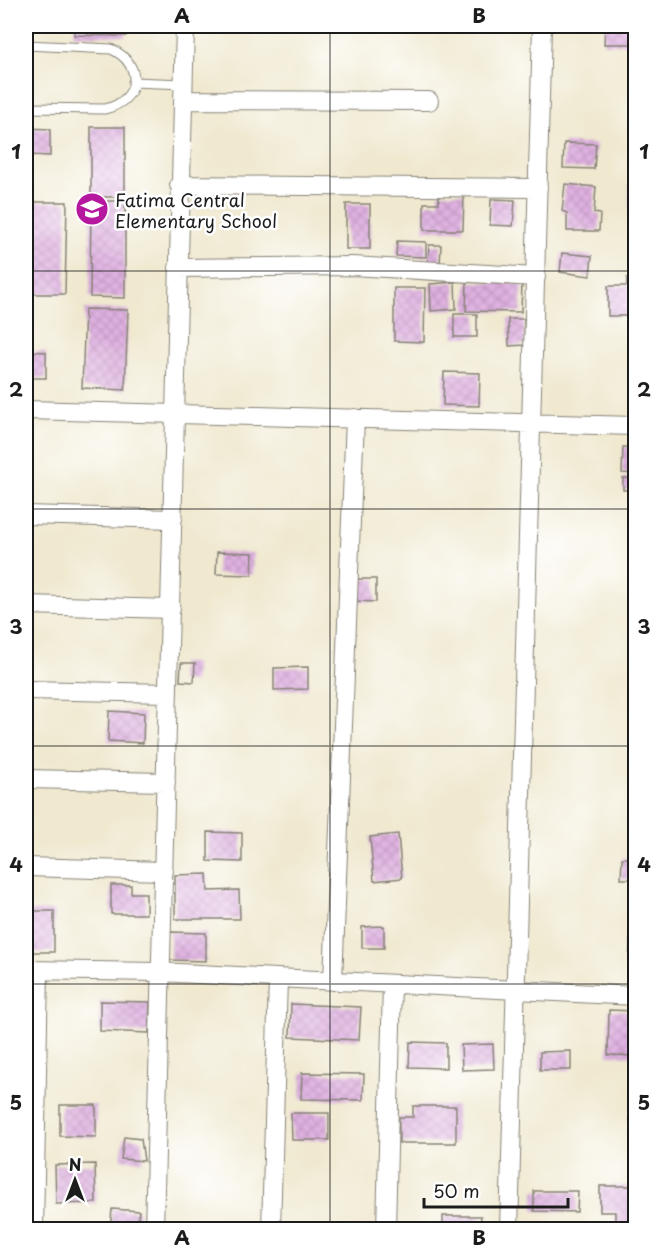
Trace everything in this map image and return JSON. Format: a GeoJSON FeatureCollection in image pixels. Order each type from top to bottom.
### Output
{"type":"FeatureCollection","features":[{"type":"Feature","properties":{"kind":"street"},"geometry":{"type":"LineString","coordinates":[[154,1230],[159,972],[164,871],[176,415],[179,185],[185,26]]}},
{"type":"Feature","properties":{"kind":"street"},"geometry":{"type":"LineString","coordinates":[[509,1230],[520,779],[533,424],[542,26]]}},
{"type":"Feature","properties":{"kind":"street"},"geometry":{"type":"LineString","coordinates":[[183,92],[429,100]]}},
{"type":"Feature","properties":{"kind":"street"},"geometry":{"type":"LineString","coordinates":[[179,185],[538,188]]}},
{"type":"Feature","properties":{"kind":"street"},"geometry":{"type":"LineString","coordinates":[[178,268],[353,266],[536,277]]}},
{"type":"Feature","properties":{"kind":"street"},"geometry":{"type":"LineString","coordinates":[[26,410],[636,426]]}},
{"type":"Feature","properties":{"kind":"street"},"geometry":{"type":"LineString","coordinates":[[333,981],[355,418]]}},
{"type":"Feature","properties":{"kind":"street"},"geometry":{"type":"LineString","coordinates":[[26,515],[173,519]]}},
{"type":"Feature","properties":{"kind":"street"},"geometry":{"type":"LineString","coordinates":[[26,605],[171,609]]}},
{"type":"Feature","properties":{"kind":"street"},"geometry":{"type":"LineString","coordinates":[[26,690],[168,693]]}},
{"type":"Feature","properties":{"kind":"street"},"geometry":{"type":"LineString","coordinates":[[26,779],[166,782]]}},
{"type":"Feature","properties":{"kind":"street"},"geometry":{"type":"LineString","coordinates":[[26,867],[164,871]]}},
{"type":"Feature","properties":{"kind":"street"},"geometry":{"type":"LineString","coordinates":[[34,1230],[32,970],[159,972],[516,992],[636,996]]}},
{"type":"Feature","properties":{"kind":"street"},"geometry":{"type":"LineString","coordinates":[[271,1230],[278,978]]}},
{"type":"Feature","properties":{"kind":"street"},"geometry":{"type":"LineString","coordinates":[[386,1230],[392,984]]}},
{"type":"Feature","properties":{"kind":"lane"},"geometry":{"type":"LineString","coordinates":[[26,45],[111,49],[122,53],[130,63],[133,82],[132,93],[125,102],[105,109],[26,108]]}},
{"type":"Feature","properties":{"kind":"lane"},"geometry":{"type":"LineString","coordinates":[[133,82],[183,92]]}},
{"type":"Feature","properties":{"kind":"building"},"geometry":{"type":"Polygon","coordinates":[[[74,26],[127,26],[126,36],[74,35],[74,26]]]}},
{"type":"Feature","properties":{"kind":"building"},"geometry":{"type":"Polygon","coordinates":[[[605,26],[636,26],[636,44],[604,44],[605,26]]]}},
{"type":"Feature","properties":{"kind":"building"},"geometry":{"type":"Polygon","coordinates":[[[91,127],[125,127],[125,197],[91,197],[91,127]]]}},
{"type":"Feature","properties":{"kind":"building"},"geometry":{"type":"Polygon","coordinates":[[[26,128],[50,129],[50,156],[26,155],[26,128]]]}},
{"type":"Feature","properties":{"kind":"building"},"geometry":{"type":"Polygon","coordinates":[[[564,143],[596,144],[594,169],[563,168],[564,143]]]}},
{"type":"Feature","properties":{"kind":"building"},"geometry":{"type":"Polygon","coordinates":[[[565,184],[596,187],[594,213],[600,214],[599,231],[567,231],[567,213],[562,211],[565,184]]]}},
{"type":"Feature","properties":{"kind":"building"},"geometry":{"type":"Polygon","coordinates":[[[629,185],[636,185],[636,231],[630,231],[629,185]]]}},
{"type":"Feature","properties":{"kind":"building"},"geometry":{"type":"Polygon","coordinates":[[[439,193],[464,193],[463,230],[424,230],[424,203],[439,203],[439,193]]]}},
{"type":"Feature","properties":{"kind":"building"},"geometry":{"type":"Polygon","coordinates":[[[491,199],[515,200],[513,226],[490,225],[491,199]]]}},
{"type":"Feature","properties":{"kind":"building"},"geometry":{"type":"Polygon","coordinates":[[[91,201],[125,201],[125,298],[90,297],[91,201]]]}},
{"type":"Feature","properties":{"kind":"building"},"geometry":{"type":"Polygon","coordinates":[[[32,202],[67,202],[65,294],[31,294],[32,202]]]}},
{"type":"Feature","properties":{"kind":"building"},"geometry":{"type":"Polygon","coordinates":[[[346,204],[370,204],[370,249],[346,249],[346,204]]]}},
{"type":"Feature","properties":{"kind":"building"},"geometry":{"type":"Polygon","coordinates":[[[397,241],[426,242],[426,257],[396,256],[397,241]]]}},
{"type":"Feature","properties":{"kind":"building"},"geometry":{"type":"Polygon","coordinates":[[[429,245],[441,245],[440,265],[428,265],[429,245]]]}},
{"type":"Feature","properties":{"kind":"building"},"geometry":{"type":"Polygon","coordinates":[[[562,253],[592,256],[590,276],[560,272],[562,253]]]}},
{"type":"Feature","properties":{"kind":"building"},"geometry":{"type":"Polygon","coordinates":[[[632,270],[636,270],[636,316],[608,316],[608,286],[627,286],[627,278],[632,281],[632,270]]]}},
{"type":"Feature","properties":{"kind":"building"},"geometry":{"type":"Polygon","coordinates":[[[455,282],[456,309],[431,311],[430,284],[455,282]]]}},
{"type":"Feature","properties":{"kind":"building"},"geometry":{"type":"Polygon","coordinates":[[[467,282],[522,283],[521,312],[466,311],[467,282]]]}},
{"type":"Feature","properties":{"kind":"building"},"geometry":{"type":"Polygon","coordinates":[[[394,288],[425,288],[424,342],[394,341],[394,288]]]}},
{"type":"Feature","properties":{"kind":"building"},"geometry":{"type":"Polygon","coordinates":[[[85,309],[128,310],[125,390],[82,388],[85,309]]]}},
{"type":"Feature","properties":{"kind":"building"},"geometry":{"type":"Polygon","coordinates":[[[454,314],[477,314],[477,337],[454,337],[454,314]]]}},
{"type":"Feature","properties":{"kind":"building"},"geometry":{"type":"Polygon","coordinates":[[[508,319],[524,319],[525,345],[509,346],[508,319]]]}},
{"type":"Feature","properties":{"kind":"building"},"geometry":{"type":"Polygon","coordinates":[[[26,351],[46,352],[46,378],[26,378],[26,351]]]}},
{"type":"Feature","properties":{"kind":"building"},"geometry":{"type":"Polygon","coordinates":[[[444,372],[480,373],[479,406],[443,405],[444,372]]]}},
{"type":"Feature","properties":{"kind":"building"},"geometry":{"type":"Polygon","coordinates":[[[623,447],[636,447],[636,474],[622,473],[623,447]]]}},
{"type":"Feature","properties":{"kind":"building"},"geometry":{"type":"Polygon","coordinates":[[[623,478],[636,478],[636,490],[623,490],[623,478]]]}},
{"type":"Feature","properties":{"kind":"building"},"geometry":{"type":"Polygon","coordinates":[[[217,552],[253,553],[252,575],[216,574],[217,552]]]}},
{"type":"Feature","properties":{"kind":"building"},"geometry":{"type":"Polygon","coordinates":[[[357,579],[376,579],[376,602],[356,601],[357,579]]]}},
{"type":"Feature","properties":{"kind":"building"},"geometry":{"type":"Polygon","coordinates":[[[181,663],[195,663],[194,682],[180,681],[181,663]]]}},
{"type":"Feature","properties":{"kind":"building"},"geometry":{"type":"Polygon","coordinates":[[[308,667],[308,689],[274,690],[274,668],[308,667]]]}},
{"type":"Feature","properties":{"kind":"building"},"geometry":{"type":"Polygon","coordinates":[[[109,711],[144,713],[143,743],[108,741],[109,711]]]}},
{"type":"Feature","properties":{"kind":"building"},"geometry":{"type":"Polygon","coordinates":[[[208,832],[242,833],[242,862],[208,861],[208,832]]]}},
{"type":"Feature","properties":{"kind":"building"},"geometry":{"type":"Polygon","coordinates":[[[398,834],[402,878],[374,881],[370,837],[398,834]]]}},
{"type":"Feature","properties":{"kind":"building"},"geometry":{"type":"Polygon","coordinates":[[[622,858],[636,858],[636,879],[621,879],[622,858]]]}},
{"type":"Feature","properties":{"kind":"building"},"geometry":{"type":"Polygon","coordinates":[[[207,874],[208,891],[239,890],[240,919],[175,919],[175,875],[207,874]]]}},
{"type":"Feature","properties":{"kind":"building"},"geometry":{"type":"Polygon","coordinates":[[[111,885],[131,885],[131,893],[146,893],[146,914],[111,914],[111,885]]]}},
{"type":"Feature","properties":{"kind":"building"},"geometry":{"type":"Polygon","coordinates":[[[26,911],[54,911],[54,952],[26,952],[26,911]]]}},
{"type":"Feature","properties":{"kind":"building"},"geometry":{"type":"Polygon","coordinates":[[[384,926],[384,948],[362,948],[362,927],[384,926]]]}},
{"type":"Feature","properties":{"kind":"building"},"geometry":{"type":"Polygon","coordinates":[[[170,932],[206,933],[206,961],[170,960],[170,932]]]}},
{"type":"Feature","properties":{"kind":"building"},"geometry":{"type":"Polygon","coordinates":[[[630,938],[636,938],[636,975],[629,974],[630,938]]]}},
{"type":"Feature","properties":{"kind":"building"},"geometry":{"type":"Polygon","coordinates":[[[100,1001],[150,1002],[149,1033],[100,1031],[100,1001]]]}},
{"type":"Feature","properties":{"kind":"building"},"geometry":{"type":"Polygon","coordinates":[[[291,1004],[361,1007],[359,1040],[290,1037],[291,1004]]]}},
{"type":"Feature","properties":{"kind":"building"},"geometry":{"type":"Polygon","coordinates":[[[609,1010],[636,1011],[636,1056],[608,1055],[609,1010]]]}},
{"type":"Feature","properties":{"kind":"building"},"geometry":{"type":"Polygon","coordinates":[[[410,1042],[446,1043],[446,1068],[409,1067],[410,1042]]]}},
{"type":"Feature","properties":{"kind":"building"},"geometry":{"type":"Polygon","coordinates":[[[493,1044],[494,1069],[462,1070],[461,1045],[493,1044]]]}},
{"type":"Feature","properties":{"kind":"building"},"geometry":{"type":"Polygon","coordinates":[[[571,1051],[571,1070],[540,1070],[540,1052],[571,1051]]]}},
{"type":"Feature","properties":{"kind":"building"},"geometry":{"type":"Polygon","coordinates":[[[302,1073],[364,1074],[363,1100],[301,1099],[302,1073]]]}},
{"type":"Feature","properties":{"kind":"building"},"geometry":{"type":"Polygon","coordinates":[[[631,1101],[636,1102],[636,1122],[630,1121],[631,1101]]]}},
{"type":"Feature","properties":{"kind":"building"},"geometry":{"type":"Polygon","coordinates":[[[60,1105],[96,1105],[96,1137],[60,1136],[60,1105]]]}},
{"type":"Feature","properties":{"kind":"building"},"geometry":{"type":"Polygon","coordinates":[[[413,1106],[456,1106],[456,1143],[399,1143],[399,1117],[413,1117],[413,1106]]]}},
{"type":"Feature","properties":{"kind":"building"},"geometry":{"type":"Polygon","coordinates":[[[291,1113],[329,1113],[329,1140],[292,1140],[291,1113]]]}},
{"type":"Feature","properties":{"kind":"building"},"geometry":{"type":"Polygon","coordinates":[[[124,1137],[141,1139],[144,1161],[121,1159],[124,1137]]]}},
{"type":"Feature","properties":{"kind":"building"},"geometry":{"type":"Polygon","coordinates":[[[95,1164],[96,1203],[56,1204],[55,1165],[95,1164]]]}},
{"type":"Feature","properties":{"kind":"building"},"geometry":{"type":"Polygon","coordinates":[[[600,1186],[636,1186],[636,1230],[615,1230],[615,1212],[600,1212],[600,1186]]]}},
{"type":"Feature","properties":{"kind":"building"},"geometry":{"type":"Polygon","coordinates":[[[534,1191],[578,1191],[577,1212],[534,1211],[534,1191]]]}},
{"type":"Feature","properties":{"kind":"building"},"geometry":{"type":"Polygon","coordinates":[[[112,1209],[139,1211],[137,1230],[110,1230],[112,1209]]]}},
{"type":"Feature","properties":{"kind":"building"},"geometry":{"type":"Polygon","coordinates":[[[443,1216],[481,1216],[480,1230],[443,1230],[443,1216]]]}},
{"type":"Feature","properties":{"kind":"place","name":"Fatima Central Elementary School"},"geometry":{"type":"Point","coordinates":[92,209]}}]}
